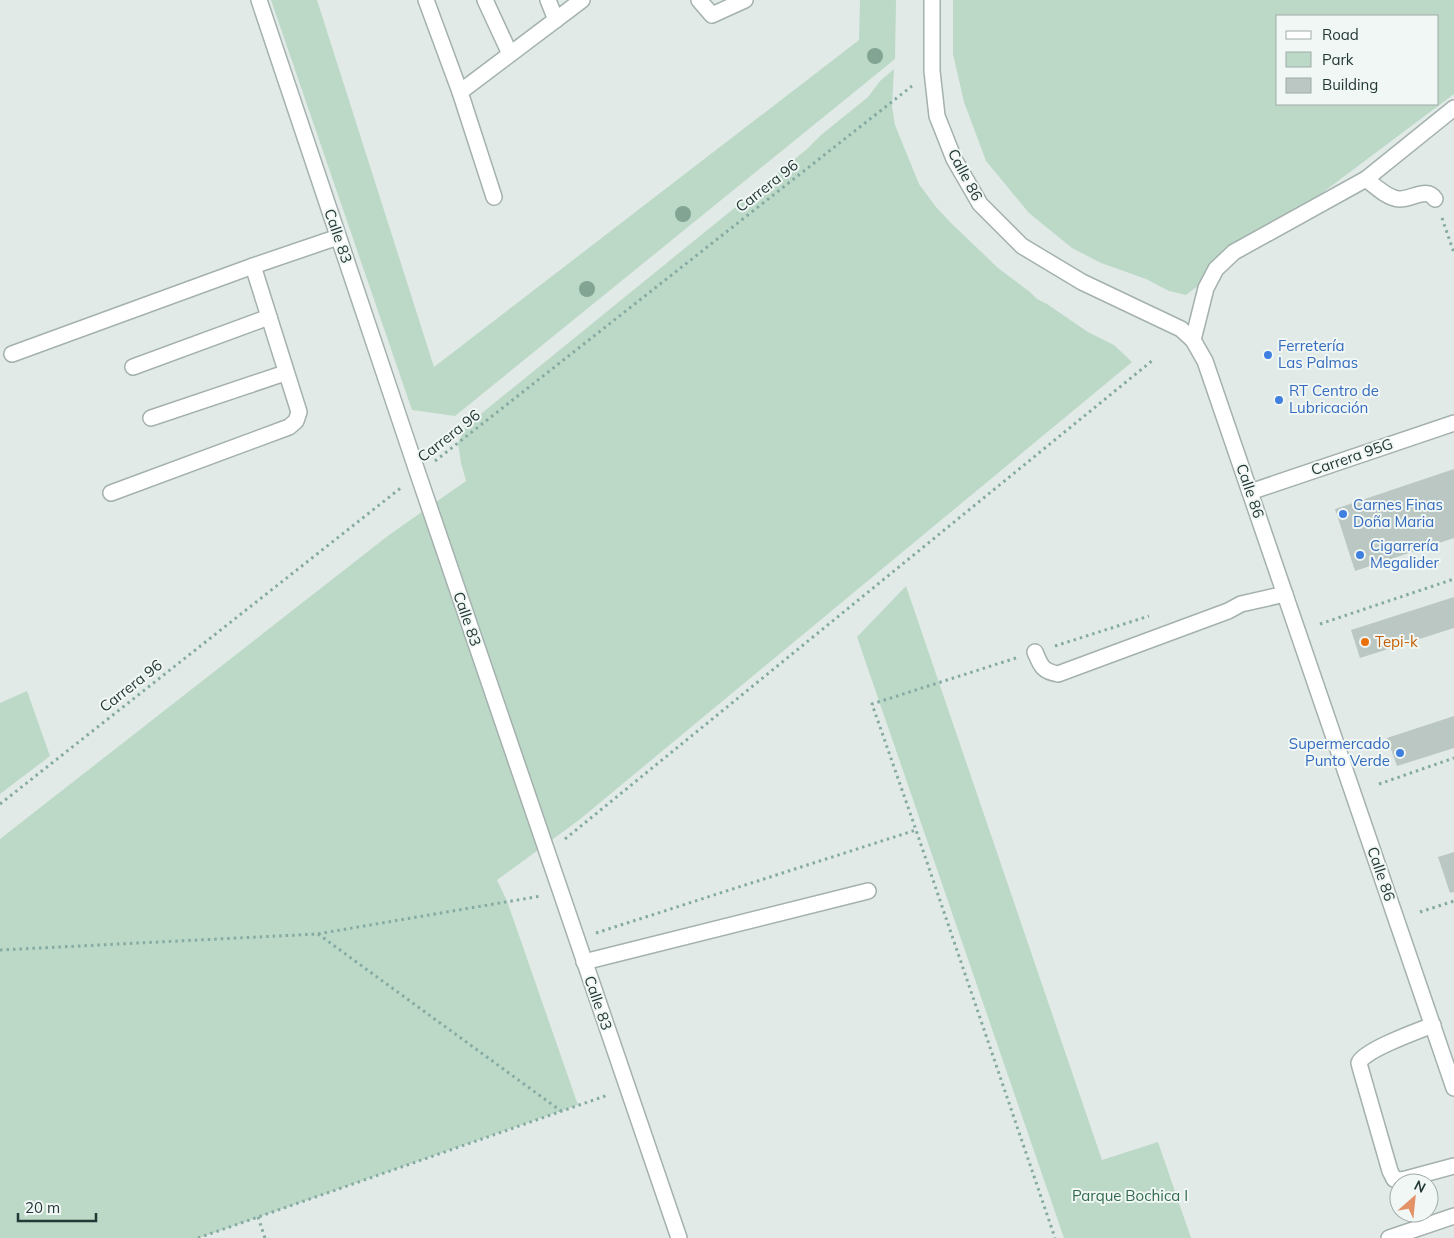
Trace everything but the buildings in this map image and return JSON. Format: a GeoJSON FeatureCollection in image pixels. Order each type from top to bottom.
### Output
{"type":"FeatureCollection","features":[{"type":"Feature","properties":{"kind":"street","name":"Calle 83"},"geometry":{"type":"LineString","coordinates":[[258,0],[679,1238]]}},
{"type":"Feature","properties":{"kind":"street"},"geometry":{"type":"LineString","coordinates":[[426,0],[460,92],[494,197]]}},
{"type":"Feature","properties":{"kind":"street"},"geometry":{"type":"LineString","coordinates":[[485,0],[510,54]]}},
{"type":"Feature","properties":{"kind":"street"},"geometry":{"type":"LineString","coordinates":[[548,0],[556,20]]}},
{"type":"Feature","properties":{"kind":"street"},"geometry":{"type":"LineString","coordinates":[[460,92],[582,0]]}},
{"type":"Feature","properties":{"kind":"street"},"geometry":{"type":"LineString","coordinates":[[699,0],[712,15],[745,0]]}},
{"type":"Feature","properties":{"kind":"street","name":"Calle 86"},"geometry":{"type":"LineString","coordinates":[[932,0],[932,71],[937,116],[954,159],[980,204],[1022,246],[1082,282],[1181,329],[1193,340],[1205,360],[1454,1088]]}},
{"type":"Feature","properties":{"kind":"street"},"geometry":{"type":"LineString","coordinates":[[1193,340],[1206,288],[1216,269],[1234,252],[1366,179],[1454,108]]}},
{"type":"Feature","properties":{"kind":"street"},"geometry":{"type":"LineString","coordinates":[[1366,179],[1392,197],[1400,199],[1427,193],[1432,194],[1435,199]]}},
{"type":"Feature","properties":{"kind":"street"},"geometry":{"type":"LineString","coordinates":[[12,354],[338,237]]}},
{"type":"Feature","properties":{"kind":"street"},"geometry":{"type":"LineString","coordinates":[[111,492],[289,427],[296,421],[299,412],[253,266]]}},
{"type":"Feature","properties":{"kind":"street"},"geometry":{"type":"LineString","coordinates":[[133,367],[269,317]]}},
{"type":"Feature","properties":{"kind":"street"},"geometry":{"type":"LineString","coordinates":[[152,418],[286,373]]}},
{"type":"Feature","properties":{"kind":"street","name":"Carrera 95G"},"geometry":{"type":"LineString","coordinates":[[1250,492],[1454,423]]}},
{"type":"Feature","properties":{"kind":"street"},"geometry":{"type":"LineString","coordinates":[[1035,652],[1040,664],[1047,672],[1058,674],[1241,604],[1285,594]]}},
{"type":"Feature","properties":{"kind":"street"},"geometry":{"type":"LineString","coordinates":[[584,962],[868,891]]}},
{"type":"Feature","properties":{"kind":"street"},"geometry":{"type":"LineString","coordinates":[[1432,1025],[1376,1049],[1362,1059],[1360,1067],[1390,1172],[1394,1179],[1402,1180],[1454,1166]]}},
{"type":"Feature","properties":{"kind":"street"},"geometry":{"type":"LineString","coordinates":[[1389,1238],[1454,1216]]}},
{"type":"Feature","properties":{"kind":"path","name":"Carrera 96"},"geometry":{"type":"LineString","coordinates":[[0,804],[912,86]]}},
{"type":"Feature","properties":{"kind":"path"},"geometry":{"type":"LineString","coordinates":[[1435,199],[1454,253]]}},
{"type":"Feature","properties":{"kind":"path"},"geometry":{"type":"LineString","coordinates":[[547,854],[1153,360]]}},
{"type":"Feature","properties":{"kind":"path"},"geometry":{"type":"LineString","coordinates":[[1320,624],[1454,579]]}},
{"type":"Feature","properties":{"kind":"path"},"geometry":{"type":"LineString","coordinates":[[872,704],[1055,1238]]}},
{"type":"Feature","properties":{"kind":"path"},"geometry":{"type":"LineString","coordinates":[[1379,784],[1454,758]]}},
{"type":"Feature","properties":{"kind":"path"},"geometry":{"type":"LineString","coordinates":[[577,939],[916,830]]}},
{"type":"Feature","properties":{"kind":"path"},"geometry":{"type":"LineString","coordinates":[[0,950],[317,934],[507,901],[561,894]]}},
{"type":"Feature","properties":{"kind":"path"},"geometry":{"type":"LineString","coordinates":[[1420,912],[1454,901]]}},
{"type":"Feature","properties":{"kind":"path"},"geometry":{"type":"LineString","coordinates":[[317,934],[561,1111]]}},
{"type":"Feature","properties":{"kind":"path"},"geometry":{"type":"LineString","coordinates":[[198,1238],[628,1088]]}},
{"type":"Feature","properties":{"kind":"path"},"geometry":{"type":"LineString","coordinates":[[258,1217],[265,1238]]}},
{"type":"Feature","properties":{"kind":"green space"},"geometry":{"type":"Polygon","coordinates":[[[271,0],[317,0],[434,367],[859,40],[860,0],[896,0],[895,59],[455,416],[412,410],[271,0]]]}},
{"type":"Feature","properties":{"kind":"green space"},"geometry":{"type":"Polygon","coordinates":[[[953,0],[1454,0],[1454,94],[1186,295],[1169,291],[1146,279],[1101,263],[1072,248],[1029,213],[986,161],[964,102],[953,54],[953,0]]]}},
{"type":"Feature","properties":{"kind":"green space"},"geometry":{"type":"Polygon","coordinates":[[[894,69],[892,106],[895,125],[919,184],[936,207],[998,268],[1037,299],[1088,332],[1114,345],[1132,362],[579,820],[497,880],[507,901],[578,1105],[199,1238],[0,1238],[0,839],[389,535],[466,481],[458,443],[466,426],[807,149],[821,135],[868,97],[880,81],[894,69]]]}},
{"type":"Feature","properties":{"kind":"green space","name":"Parque Bochica I"},"geometry":{"type":"Polygon","coordinates":[[[906,586],[1102,1160],[1158,1142],[1191,1238],[1064,1238],[857,637],[906,586]]]}},
{"type":"Feature","properties":{"kind":"green space"},"geometry":{"type":"Polygon","coordinates":[[[27,691],[50,756],[0,794],[0,703],[27,691]]]}},
{"type":"Feature","properties":{"kind":"place","name":"Ferretería Las Palmas"},"geometry":{"type":"Point","coordinates":[1268,355]}},
{"type":"Feature","properties":{"kind":"place","name":"RT Centro de Lubricación"},"geometry":{"type":"Point","coordinates":[1279,400]}},
{"type":"Feature","properties":{"kind":"place","name":"Carnes Finas Doña Maria"},"geometry":{"type":"Point","coordinates":[1343,514]}},
{"type":"Feature","properties":{"kind":"place","name":"Cigarrería Megalider"},"geometry":{"type":"Point","coordinates":[1360,555]}},
{"type":"Feature","properties":{"kind":"place","name":"Tepi-k"},"geometry":{"type":"Point","coordinates":[1365,642]}},
{"type":"Feature","properties":{"kind":"place","name":"Supermercado Punto Verde"},"geometry":{"type":"Point","coordinates":[1400,753]}}]}
